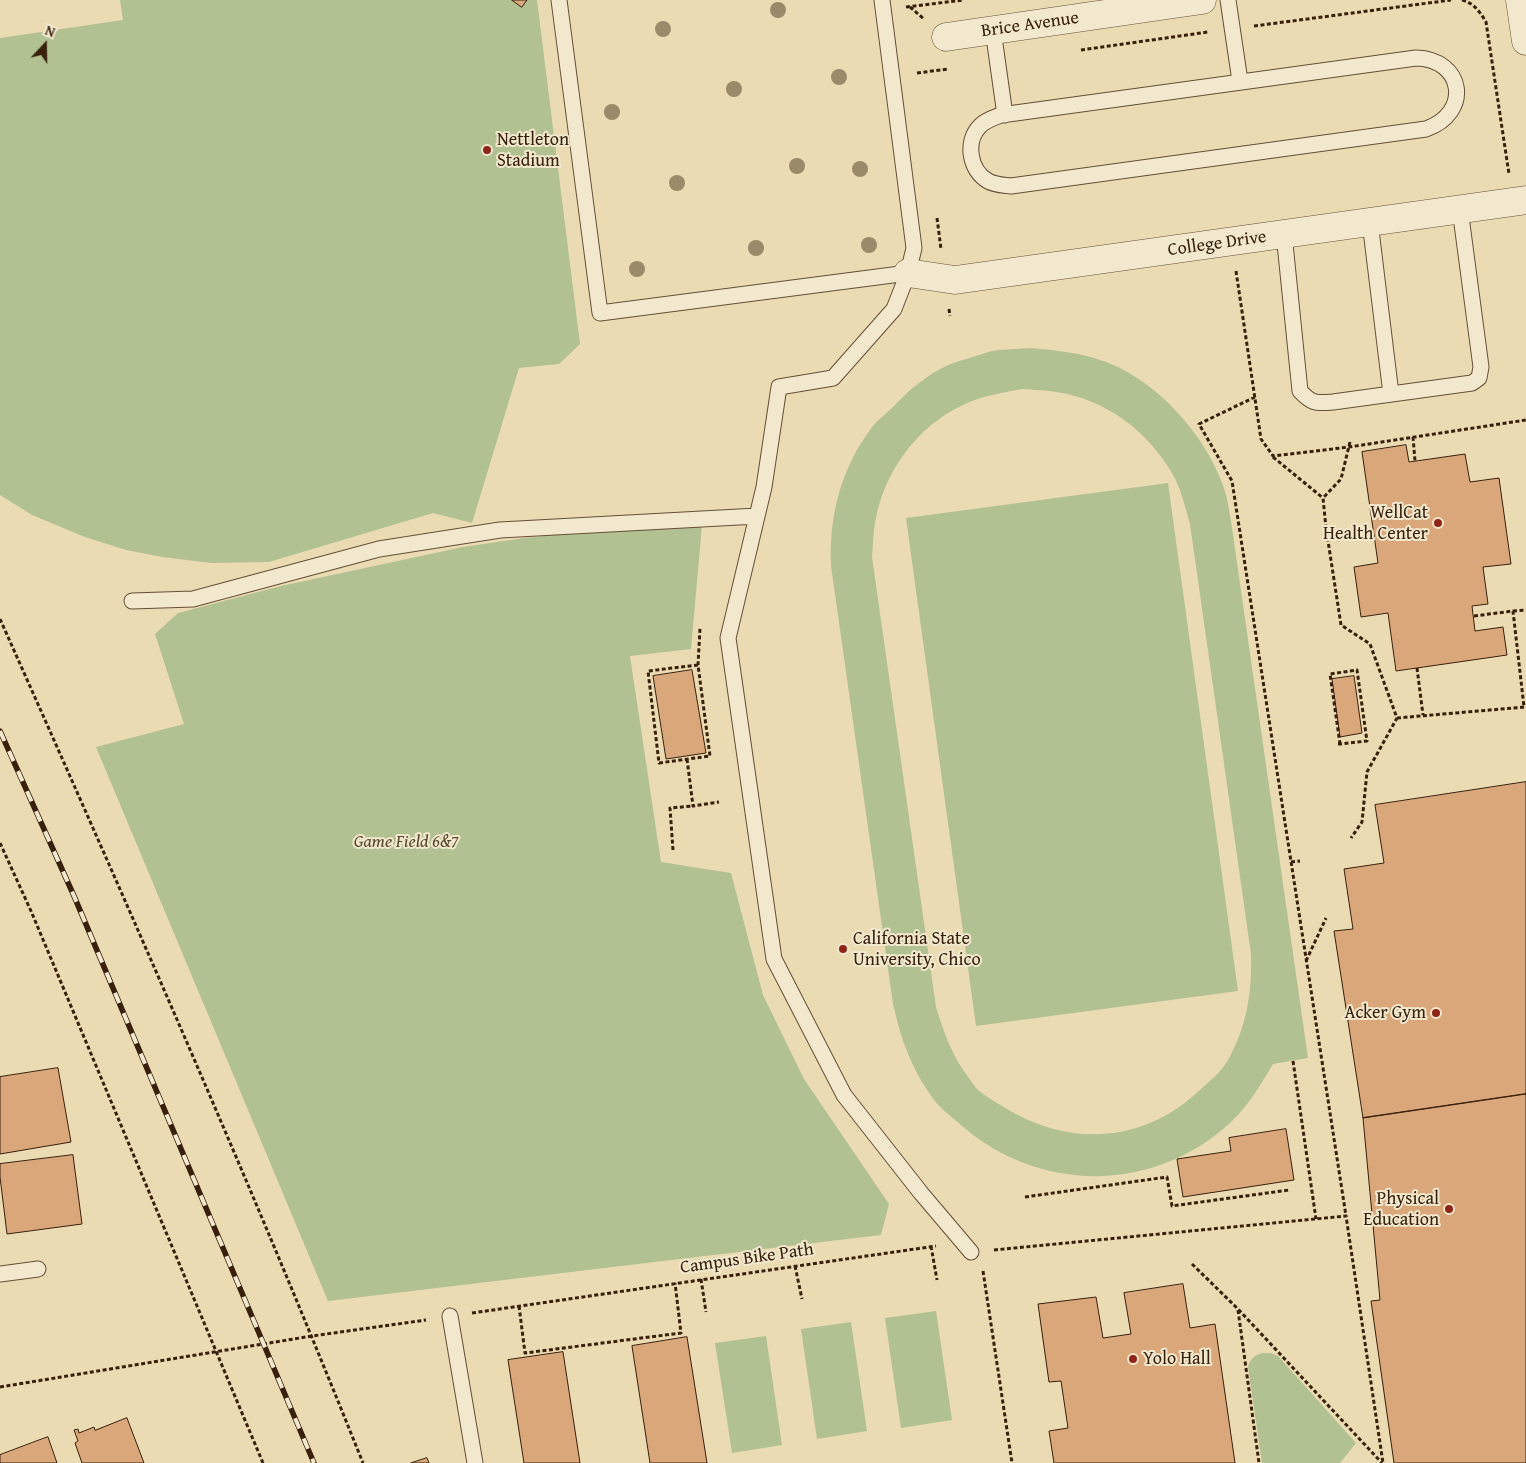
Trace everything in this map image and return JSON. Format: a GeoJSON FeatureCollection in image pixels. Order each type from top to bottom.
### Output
{"type":"FeatureCollection","features":[{"type":"Feature","properties":{"kind":"street","name":"Brice Avenue"},"geometry":{"type":"LineString","coordinates":[[946,37],[1202,0]]}},
{"type":"Feature","properties":{"kind":"street"},"geometry":{"type":"LineString","coordinates":[[1520,0],[1526,41]]}},
{"type":"Feature","properties":{"kind":"street","name":"College Drive"},"geometry":{"type":"LineString","coordinates":[[908,273],[955,280],[1520,201]]}},
{"type":"Feature","properties":{"kind":"lane"},"geometry":{"type":"LineString","coordinates":[[559,0],[600,313],[908,273]]}},
{"type":"Feature","properties":{"kind":"lane"},"geometry":{"type":"LineString","coordinates":[[882,0],[914,248],[908,273],[894,309],[833,378],[779,387],[764,487],[728,638],[774,959],[844,1095],[921,1193],[971,1252]]}},
{"type":"Feature","properties":{"kind":"lane"},"geometry":{"type":"LineString","coordinates":[[1228,0],[1240,81]]}},
{"type":"Feature","properties":{"kind":"lane"},"geometry":{"type":"LineString","coordinates":[[993,30],[1005,115]]}},
{"type":"Feature","properties":{"kind":"lane"},"geometry":{"type":"LineString","coordinates":[[1416,58],[1428,58],[1440,63],[1449,71],[1455,82],[1457,95],[1454,107],[1448,117],[1438,125],[1426,129],[1011,186],[998,185],[987,181],[972,162],[970,149],[973,137],[980,126],[989,119],[1005,115],[1416,58]]}},
{"type":"Feature","properties":{"kind":"lane"},"geometry":{"type":"LineString","coordinates":[[1284,234],[1300,391],[1308,400],[1316,403],[1472,383],[1479,378],[1481,367],[1460,209]]}},
{"type":"Feature","properties":{"kind":"lane"},"geometry":{"type":"LineString","coordinates":[[1370,222],[1391,394]]}},
{"type":"Feature","properties":{"kind":"lane"},"geometry":{"type":"LineString","coordinates":[[132,601],[194,599],[379,549],[500,530],[757,516]]}},
{"type":"Feature","properties":{"kind":"lane"},"geometry":{"type":"LineString","coordinates":[[0,1274],[38,1269]]}},
{"type":"Feature","properties":{"kind":"lane"},"geometry":{"type":"LineString","coordinates":[[450,1316],[475,1463]]}},
{"type":"Feature","properties":{"kind":"path"},"geometry":{"type":"LineString","coordinates":[[910,6],[964,0]]}},
{"type":"Feature","properties":{"kind":"path"},"geometry":{"type":"LineString","coordinates":[[1074,51],[1451,0]]}},
{"type":"Feature","properties":{"kind":"path"},"geometry":{"type":"LineString","coordinates":[[1462,0],[1467,1],[1478,9],[1486,22],[1520,201]]}},
{"type":"Feature","properties":{"kind":"path"},"geometry":{"type":"LineString","coordinates":[[917,73],[953,68]]}},
{"type":"Feature","properties":{"kind":"path"},"geometry":{"type":"LineString","coordinates":[[1235,268],[1261,439],[1273,456],[1322,498],[1341,625],[1370,644],[1396,718],[1367,772],[1362,822],[1351,838]]}},
{"type":"Feature","properties":{"kind":"path"},"geometry":{"type":"LineString","coordinates":[[1255,397],[1198,424],[1232,481],[1346,1216],[1382,1463]]}},
{"type":"Feature","properties":{"kind":"path"},"geometry":{"type":"LineString","coordinates":[[1273,456],[1348,447],[1526,420]]}},
{"type":"Feature","properties":{"kind":"path"},"geometry":{"type":"LineString","coordinates":[[1412,437],[1415,461]]}},
{"type":"Feature","properties":{"kind":"path"},"geometry":{"type":"LineString","coordinates":[[1322,498],[1341,479],[1350,442]]}},
{"type":"Feature","properties":{"kind":"path"},"geometry":{"type":"LineString","coordinates":[[1474,616],[1526,610]]}},
{"type":"Feature","properties":{"kind":"path"},"geometry":{"type":"LineString","coordinates":[[1396,718],[1525,707],[1513,611]]}},
{"type":"Feature","properties":{"kind":"path"},"geometry":{"type":"LineString","coordinates":[[0,619],[148,950],[312,1336],[363,1463]]}},
{"type":"Feature","properties":{"kind":"path"},"geometry":{"type":"LineString","coordinates":[[698,665],[648,671],[659,763],[710,756],[698,665],[700,628]]}},
{"type":"Feature","properties":{"kind":"path"},"geometry":{"type":"LineString","coordinates":[[1416,668],[1423,715]]}},
{"type":"Feature","properties":{"kind":"path"},"geometry":{"type":"LineString","coordinates":[[1357,670],[1366,741],[1339,744],[1329,674],[1357,670]]}},
{"type":"Feature","properties":{"kind":"path"},"geometry":{"type":"LineString","coordinates":[[687,759],[693,806]]}},
{"type":"Feature","properties":{"kind":"path"},"geometry":{"type":"LineString","coordinates":[[673,850],[670,808],[719,802]]}},
{"type":"Feature","properties":{"kind":"path"},"geometry":{"type":"LineString","coordinates":[[0,843],[31,911],[263,1463]]}},
{"type":"Feature","properties":{"kind":"path"},"geometry":{"type":"LineString","coordinates":[[1291,862],[1300,861]]}},
{"type":"Feature","properties":{"kind":"path"},"geometry":{"type":"LineString","coordinates":[[1306,962],[1326,918]]}},
{"type":"Feature","properties":{"kind":"path"},"geometry":{"type":"LineString","coordinates":[[1293,1061],[1316,1219]]}},
{"type":"Feature","properties":{"kind":"path"},"geometry":{"type":"LineString","coordinates":[[1025,1197],[1167,1177],[1172,1206],[1289,1190]]}},
{"type":"Feature","properties":{"kind":"path"},"geometry":{"type":"LineString","coordinates":[[1012,1463],[984,1272],[971,1252],[1346,1216]]}},
{"type":"Feature","properties":{"kind":"path"},"geometry":{"type":"LineString","coordinates":[[931,1246],[937,1280]]}},
{"type":"Feature","properties":{"kind":"path","name":"Campus Bike Path"},"geometry":{"type":"LineString","coordinates":[[0,1387],[312,1336],[931,1246],[958,1246],[971,1252]]}},
{"type":"Feature","properties":{"kind":"path"},"geometry":{"type":"LineString","coordinates":[[1192,1264],[1238,1309],[1382,1463]]}},
{"type":"Feature","properties":{"kind":"path"},"geometry":{"type":"LineString","coordinates":[[795,1266],[802,1299]]}},
{"type":"Feature","properties":{"kind":"path"},"geometry":{"type":"LineString","coordinates":[[701,1280],[706,1312]]}},
{"type":"Feature","properties":{"kind":"path"},"geometry":{"type":"LineString","coordinates":[[519,1306],[525,1353],[681,1333],[675,1283]]}},
{"type":"Feature","properties":{"kind":"path"},"geometry":{"type":"LineString","coordinates":[[1238,1309],[1258,1463]]}},
{"type":"Feature","properties":{"kind":"green space"},"geometry":{"type":"Polygon","coordinates":[[[120,0],[537,0],[580,344],[559,364],[519,368],[472,523],[433,513],[269,562],[211,563],[126,550],[85,537],[32,515],[0,495],[0,38],[123,20],[120,0]]]}},
{"type":"Feature","properties":{"kind":"green space"},"geometry":{"type":"Polygon","coordinates":[[[1030,348],[1072,353],[1097,359],[1118,367],[1138,379],[1158,393],[1176,410],[1206,449],[1217,470],[1225,491],[1231,521],[1308,1058],[1273,1064],[1243,1109],[1231,1122],[1201,1145],[1168,1162],[1133,1172],[1098,1176],[1062,1173],[1027,1164],[993,1148],[962,1126],[938,1105],[913,1064],[903,1041],[893,1004],[831,566],[832,530],[838,495],[851,462],[875,424],[912,388],[948,365],[992,351],[1030,348]],[[1022,389],[984,397],[963,405],[946,414],[917,438],[894,469],[879,504],[873,536],[872,557],[936,1007],[949,1044],[963,1070],[978,1090],[1014,1113],[1038,1124],[1063,1131],[1088,1134],[1112,1133],[1136,1128],[1159,1119],[1181,1105],[1223,1068],[1240,1035],[1244,1022],[1249,996],[1251,954],[1190,524],[1178,485],[1162,458],[1123,419],[1092,402],[1074,396],[1052,391],[1022,389]]]}},
{"type":"Feature","properties":{"kind":"green space"},"geometry":{"type":"Polygon","coordinates":[[[1168,483],[1238,991],[976,1026],[906,518],[1168,483]]]}},
{"type":"Feature","properties":{"kind":"green space","name":"Game Field 6&7"},"geometry":{"type":"Polygon","coordinates":[[[702,525],[691,649],[630,656],[661,862],[731,873],[763,995],[804,1079],[889,1204],[881,1235],[328,1301],[96,747],[184,724],[155,634],[178,613],[281,586],[463,547],[524,538],[627,528],[702,525]]]}},
{"type":"Feature","properties":{"kind":"green space"},"geometry":{"type":"Polygon","coordinates":[[[936,1311],[952,1420],[901,1428],[885,1318],[936,1311]]]}},
{"type":"Feature","properties":{"kind":"green space"},"geometry":{"type":"Polygon","coordinates":[[[851,1322],[867,1431],[817,1439],[801,1329],[851,1322]]]}},
{"type":"Feature","properties":{"kind":"green space"},"geometry":{"type":"Polygon","coordinates":[[[766,1336],[782,1445],[732,1453],[715,1343],[766,1336]]]}},
{"type":"Feature","properties":{"kind":"green space"},"geometry":{"type":"Polygon","coordinates":[[[1263,1353],[1271,1353],[1278,1356],[1356,1443],[1340,1463],[1262,1463],[1248,1367],[1253,1357],[1263,1353]]]}},
{"type":"Feature","properties":{"kind":"building"},"geometry":{"type":"Polygon","coordinates":[[[512,0],[527,0],[522,7],[512,0]]]}},
{"type":"Feature","properties":{"kind":"building","name":"WellCat Health Center"},"geometry":{"type":"Polygon","coordinates":[[[1406,445],[1409,462],[1465,454],[1470,482],[1499,478],[1511,564],[1483,567],[1488,604],[1472,606],[1475,631],[1503,627],[1507,655],[1396,671],[1388,613],[1361,617],[1354,567],[1378,563],[1362,452],[1406,445]]]}},
{"type":"Feature","properties":{"kind":"building"},"geometry":{"type":"Polygon","coordinates":[[[692,670],[706,753],[666,759],[653,676],[692,670]]]}},
{"type":"Feature","properties":{"kind":"building"},"geometry":{"type":"Polygon","coordinates":[[[1354,676],[1362,733],[1340,737],[1332,679],[1354,676]]]}},
{"type":"Feature","properties":{"kind":"building","name":"Acker Gym"},"geometry":{"type":"Polygon","coordinates":[[[1526,782],[1526,1094],[1363,1118],[1334,931],[1353,929],[1344,869],[1384,863],[1375,805],[1526,782]]]}},
{"type":"Feature","properties":{"kind":"building"},"geometry":{"type":"Polygon","coordinates":[[[58,1068],[71,1142],[0,1154],[0,1077],[58,1068]]]}},
{"type":"Feature","properties":{"kind":"building","name":"Physical Education"},"geometry":{"type":"Polygon","coordinates":[[[1526,1094],[1526,1463],[1394,1463],[1371,1301],[1380,1300],[1363,1118],[1526,1094]]]}},
{"type":"Feature","properties":{"kind":"building"},"geometry":{"type":"Polygon","coordinates":[[[1286,1129],[1294,1180],[1183,1197],[1177,1159],[1231,1151],[1229,1138],[1286,1129]]]}},
{"type":"Feature","properties":{"kind":"building"},"geometry":{"type":"Polygon","coordinates":[[[73,1155],[82,1224],[7,1234],[0,1164],[73,1155]]]}},
{"type":"Feature","properties":{"kind":"building","name":"Yolo Hall"},"geometry":{"type":"Polygon","coordinates":[[[1183,1284],[1190,1328],[1215,1324],[1235,1463],[1054,1463],[1049,1431],[1068,1428],[1061,1381],[1049,1382],[1038,1304],[1096,1297],[1103,1338],[1131,1334],[1124,1293],[1183,1284]]]}},
{"type":"Feature","properties":{"kind":"building"},"geometry":{"type":"Polygon","coordinates":[[[687,1337],[707,1463],[650,1463],[632,1346],[687,1337]]]}},
{"type":"Feature","properties":{"kind":"building"},"geometry":{"type":"Polygon","coordinates":[[[563,1352],[580,1463],[524,1463],[508,1360],[563,1352]]]}},
{"type":"Feature","properties":{"kind":"building"},"geometry":{"type":"Polygon","coordinates":[[[127,1418],[144,1463],[82,1463],[75,1443],[78,1441],[74,1430],[78,1429],[79,1433],[94,1427],[95,1430],[127,1418]]]}},
{"type":"Feature","properties":{"kind":"building"},"geometry":{"type":"Polygon","coordinates":[[[48,1437],[57,1463],[0,1463],[0,1455],[48,1437]]]}},
{"type":"Feature","properties":{"kind":"building"},"geometry":{"type":"Polygon","coordinates":[[[427,1458],[429,1463],[411,1463],[427,1458]]]}},
{"type":"Feature","properties":{"kind":"railway"},"geometry":{"type":"LineString","coordinates":[[0,731],[74,896],[314,1463]]}},
{"type":"Feature","properties":{"kind":"place","name":"Nettleton Stadium"},"geometry":{"type":"Point","coordinates":[487,150]}},
{"type":"Feature","properties":{"kind":"place","name":"WellCat Health Center"},"geometry":{"type":"Point","coordinates":[1438,523]}},
{"type":"Feature","properties":{"kind":"place","name":"California State University, Chico"},"geometry":{"type":"Point","coordinates":[843,949]}},
{"type":"Feature","properties":{"kind":"place","name":"Acker Gym"},"geometry":{"type":"Point","coordinates":[1436,1013]}},
{"type":"Feature","properties":{"kind":"place","name":"Physical Education"},"geometry":{"type":"Point","coordinates":[1449,1209]}},
{"type":"Feature","properties":{"kind":"place","name":"Yolo Hall"},"geometry":{"type":"Point","coordinates":[1133,1359]}}]}
